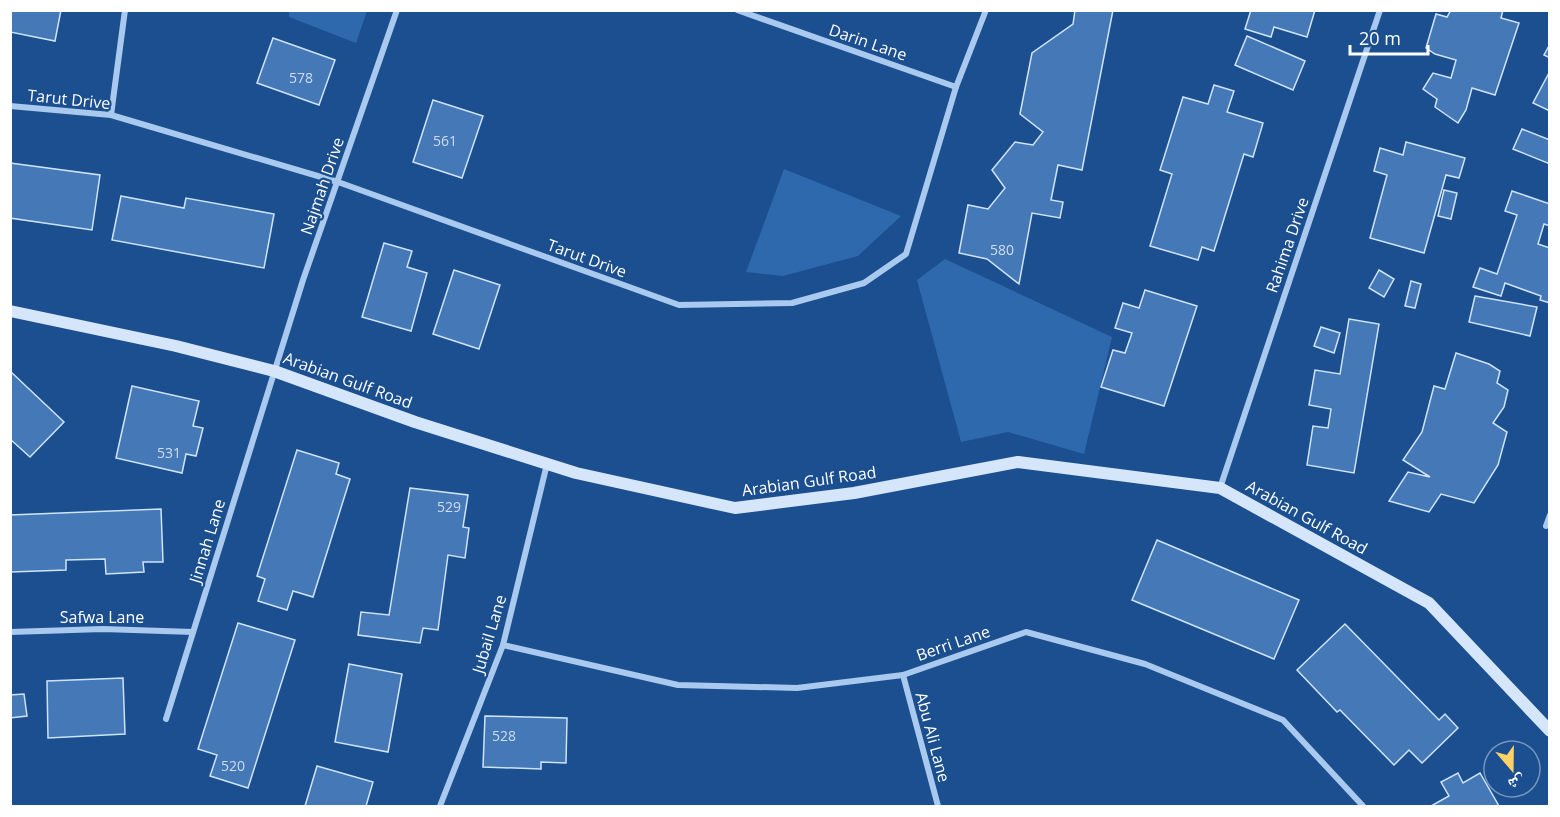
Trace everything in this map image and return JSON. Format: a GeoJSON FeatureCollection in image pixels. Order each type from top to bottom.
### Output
{"type":"FeatureCollection","features":[{"type":"Feature","properties":{"kind":"main road","name":"Arabian Gulf Road"},"geometry":{"type":"LineString","coordinates":[[10,311],[176,346],[274,371],[415,422],[576,474],[735,508],[854,493],[1018,462],[1220,488],[1430,603],[1550,731]]}},
{"type":"Feature","properties":{"kind":"street"},"geometry":{"type":"LineString","coordinates":[[111,115],[125,10]]}},
{"type":"Feature","properties":{"kind":"street","name":"Najmah Drive"},"geometry":{"type":"LineString","coordinates":[[274,371],[397,10]]}},
{"type":"Feature","properties":{"kind":"street","name":"Darin Lane"},"geometry":{"type":"LineString","coordinates":[[737,10],[956,87]]}},
{"type":"Feature","properties":{"kind":"street","name":"Tarut Drive"},"geometry":{"type":"LineString","coordinates":[[10,106],[111,115],[338,182],[679,305],[792,303],[864,284],[906,254],[956,87],[986,10]]}},
{"type":"Feature","properties":{"kind":"street","name":"Rahima Drive"},"geometry":{"type":"LineString","coordinates":[[1220,488],[1380,10]]}},
{"type":"Feature","properties":{"kind":"street","name":"Jinnah Lane"},"geometry":{"type":"LineString","coordinates":[[166,719],[274,371]]}},
{"type":"Feature","properties":{"kind":"street","name":"Jubail Lane"},"geometry":{"type":"LineString","coordinates":[[440,807],[503,645],[547,464]]}},
{"type":"Feature","properties":{"kind":"street"},"geometry":{"type":"LineString","coordinates":[[1546,526],[1550,515]]}},
{"type":"Feature","properties":{"kind":"street","name":"Safwa Lane"},"geometry":{"type":"LineString","coordinates":[[10,632],[103,629],[193,632]]}},
{"type":"Feature","properties":{"kind":"street","name":"Berri Lane"},"geometry":{"type":"LineString","coordinates":[[503,645],[678,685],[797,688],[903,675],[1026,632],[1145,664],[1283,720],[1363,807]]}},
{"type":"Feature","properties":{"kind":"street","name":"Abu Ali Lane"},"geometry":{"type":"LineString","coordinates":[[903,675],[938,807]]}},
{"type":"Feature","properties":{"kind":"shaded area"},"geometry":{"type":"Polygon","coordinates":[[[289,10],[367,11],[356,43],[289,17],[289,10]]]}},
{"type":"Feature","properties":{"kind":"shaded area"},"geometry":{"type":"Polygon","coordinates":[[[784,169],[901,216],[858,256],[783,276],[746,272],[784,169]]]}},
{"type":"Feature","properties":{"kind":"shaded area"},"geometry":{"type":"Polygon","coordinates":[[[945,259],[1112,337],[1084,454],[1008,432],[961,442],[917,280],[945,259]]]}},
{"type":"Feature","properties":{"kind":"building"},"geometry":{"type":"Polygon","coordinates":[[[10,10],[61,10],[55,41],[10,32],[10,10]]]}},
{"type":"Feature","properties":{"kind":"building"},"geometry":{"type":"Polygon","coordinates":[[[1075,10],[1113,10],[1082,170],[1058,165],[1051,200],[1063,202],[1060,218],[1032,213],[1019,284],[987,259],[959,253],[968,205],[988,209],[1005,188],[992,170],[1015,142],[1033,145],[1043,132],[1020,114],[1032,53],[1073,24],[1075,10]]]}},
{"type":"Feature","properties":{"kind":"building"},"geometry":{"type":"Polygon","coordinates":[[[1251,10],[1315,10],[1307,37],[1274,27],[1271,37],[1245,29],[1251,10]]]}},
{"type":"Feature","properties":{"kind":"building"},"geometry":{"type":"Polygon","coordinates":[[[1451,10],[1503,10],[1501,18],[1519,23],[1495,95],[1472,88],[1466,110],[1458,123],[1435,107],[1437,99],[1423,89],[1433,73],[1451,78],[1456,60],[1435,54],[1426,48],[1436,14],[1447,17],[1451,10]]]}},
{"type":"Feature","properties":{"kind":"building"},"geometry":{"type":"Polygon","coordinates":[[[1247,36],[1305,61],[1293,90],[1235,65],[1247,36]]]}},
{"type":"Feature","properties":{"kind":"building"},"geometry":{"type":"Polygon","coordinates":[[[273,38],[335,60],[319,105],[257,83],[273,38]]]}},
{"type":"Feature","properties":{"kind":"building"},"geometry":{"type":"Polygon","coordinates":[[[1550,44],[1550,58],[1544,55],[1550,44]]]}},
{"type":"Feature","properties":{"kind":"building"},"geometry":{"type":"Polygon","coordinates":[[[1550,71],[1550,111],[1533,103],[1550,71]]]}},
{"type":"Feature","properties":{"kind":"building"},"geometry":{"type":"Polygon","coordinates":[[[1214,85],[1234,91],[1227,112],[1263,123],[1253,157],[1244,154],[1214,251],[1202,247],[1198,260],[1150,246],[1172,174],[1160,170],[1183,97],[1208,104],[1214,85]]]}},
{"type":"Feature","properties":{"kind":"building"},"geometry":{"type":"Polygon","coordinates":[[[433,100],[483,116],[462,178],[413,162],[433,100]]]}},
{"type":"Feature","properties":{"kind":"building"},"geometry":{"type":"Polygon","coordinates":[[[1522,129],[1550,140],[1550,164],[1513,149],[1522,129]]]}},
{"type":"Feature","properties":{"kind":"building"},"geometry":{"type":"Polygon","coordinates":[[[1406,142],[1465,158],[1459,178],[1446,175],[1424,253],[1370,238],[1387,175],[1374,171],[1380,148],[1403,155],[1406,142]]]}},
{"type":"Feature","properties":{"kind":"building"},"geometry":{"type":"Polygon","coordinates":[[[10,163],[100,175],[92,230],[10,218],[10,163]]]}},
{"type":"Feature","properties":{"kind":"building"},"geometry":{"type":"Polygon","coordinates":[[[1444,190],[1457,193],[1451,219],[1438,216],[1444,190]]]}},
{"type":"Feature","properties":{"kind":"building"},"geometry":{"type":"Polygon","coordinates":[[[1512,191],[1550,204],[1550,226],[1544,224],[1538,244],[1550,248],[1550,303],[1540,300],[1541,296],[1505,283],[1501,296],[1473,287],[1480,268],[1497,274],[1517,215],[1505,211],[1512,191]]]}},
{"type":"Feature","properties":{"kind":"building"},"geometry":{"type":"Polygon","coordinates":[[[121,196],[184,208],[186,198],[274,214],[264,268],[112,240],[121,196]]]}},
{"type":"Feature","properties":{"kind":"building"},"geometry":{"type":"Polygon","coordinates":[[[384,243],[412,251],[407,267],[427,273],[411,331],[362,317],[384,243]]]}},
{"type":"Feature","properties":{"kind":"building"},"geometry":{"type":"Polygon","coordinates":[[[454,270],[500,285],[479,349],[433,334],[454,270]]]}},
{"type":"Feature","properties":{"kind":"building"},"geometry":{"type":"Polygon","coordinates":[[[1379,270],[1394,279],[1384,297],[1369,288],[1379,270]]]}},
{"type":"Feature","properties":{"kind":"building"},"geometry":{"type":"Polygon","coordinates":[[[1411,281],[1421,284],[1415,308],[1405,306],[1411,281]]]}},
{"type":"Feature","properties":{"kind":"building"},"geometry":{"type":"Polygon","coordinates":[[[1145,290],[1197,306],[1164,406],[1101,387],[1113,350],[1125,353],[1132,333],[1115,328],[1123,303],[1139,308],[1145,290]]]}},
{"type":"Feature","properties":{"kind":"building"},"geometry":{"type":"Polygon","coordinates":[[[1475,296],[1537,307],[1530,336],[1469,322],[1475,296]]]}},
{"type":"Feature","properties":{"kind":"building"},"geometry":{"type":"Polygon","coordinates":[[[1349,319],[1379,324],[1354,473],[1307,465],[1313,426],[1328,428],[1331,409],[1309,405],[1315,370],[1340,374],[1349,319]]]}},
{"type":"Feature","properties":{"kind":"building"},"geometry":{"type":"Polygon","coordinates":[[[1321,327],[1340,333],[1334,353],[1314,346],[1321,327]]]}},
{"type":"Feature","properties":{"kind":"building"},"geometry":{"type":"Polygon","coordinates":[[[1456,353],[1489,364],[1500,371],[1497,383],[1508,390],[1504,407],[1493,423],[1507,432],[1498,465],[1474,503],[1441,494],[1429,512],[1389,501],[1408,472],[1430,477],[1403,460],[1422,432],[1434,386],[1445,389],[1456,353]]]}},
{"type":"Feature","properties":{"kind":"building"},"geometry":{"type":"Polygon","coordinates":[[[10,371],[64,422],[30,457],[10,439],[10,371]]]}},
{"type":"Feature","properties":{"kind":"building"},"geometry":{"type":"Polygon","coordinates":[[[132,386],[199,401],[193,426],[203,428],[196,456],[186,454],[182,473],[116,458],[132,386]]]}},
{"type":"Feature","properties":{"kind":"building"},"geometry":{"type":"Polygon","coordinates":[[[297,450],[339,463],[336,474],[350,479],[313,597],[293,591],[287,610],[258,601],[265,579],[257,576],[297,450]]]}},
{"type":"Feature","properties":{"kind":"building"},"geometry":{"type":"Polygon","coordinates":[[[410,488],[468,495],[463,527],[469,528],[465,558],[448,555],[438,630],[423,628],[420,643],[358,635],[361,612],[389,615],[410,488]]]}},
{"type":"Feature","properties":{"kind":"building"},"geometry":{"type":"Polygon","coordinates":[[[161,509],[163,562],[143,562],[144,572],[106,574],[105,559],[66,560],[66,570],[11,572],[10,515],[161,509]]]}},
{"type":"Feature","properties":{"kind":"building"},"geometry":{"type":"Polygon","coordinates":[[[1157,540],[1299,600],[1274,659],[1132,600],[1157,540]]]}},
{"type":"Feature","properties":{"kind":"building"},"geometry":{"type":"Polygon","coordinates":[[[238,623],[295,640],[248,788],[210,776],[217,755],[198,749],[238,623]]]}},
{"type":"Feature","properties":{"kind":"building"},"geometry":{"type":"Polygon","coordinates":[[[1345,624],[1439,720],[1445,714],[1458,728],[1422,763],[1409,750],[1394,765],[1340,710],[1337,712],[1297,670],[1345,624]]]}},
{"type":"Feature","properties":{"kind":"building"},"geometry":{"type":"Polygon","coordinates":[[[349,664],[402,674],[388,752],[335,742],[349,664]]]}},
{"type":"Feature","properties":{"kind":"building"},"geometry":{"type":"Polygon","coordinates":[[[123,678],[125,734],[48,738],[47,681],[123,678]]]}},
{"type":"Feature","properties":{"kind":"building"},"geometry":{"type":"Polygon","coordinates":[[[24,694],[27,716],[10,718],[10,695],[24,694]]]}},
{"type":"Feature","properties":{"kind":"building"},"geometry":{"type":"Polygon","coordinates":[[[485,716],[567,718],[566,763],[541,762],[541,769],[483,767],[485,716]]]}},
{"type":"Feature","properties":{"kind":"building"},"geometry":{"type":"Polygon","coordinates":[[[317,766],[373,782],[366,806],[305,806],[317,766]]]}},
{"type":"Feature","properties":{"kind":"building"},"geometry":{"type":"Polygon","coordinates":[[[1458,773],[1463,783],[1480,773],[1482,799],[1495,799],[1499,806],[1431,806],[1449,796],[1441,782],[1458,773]]]}}]}
